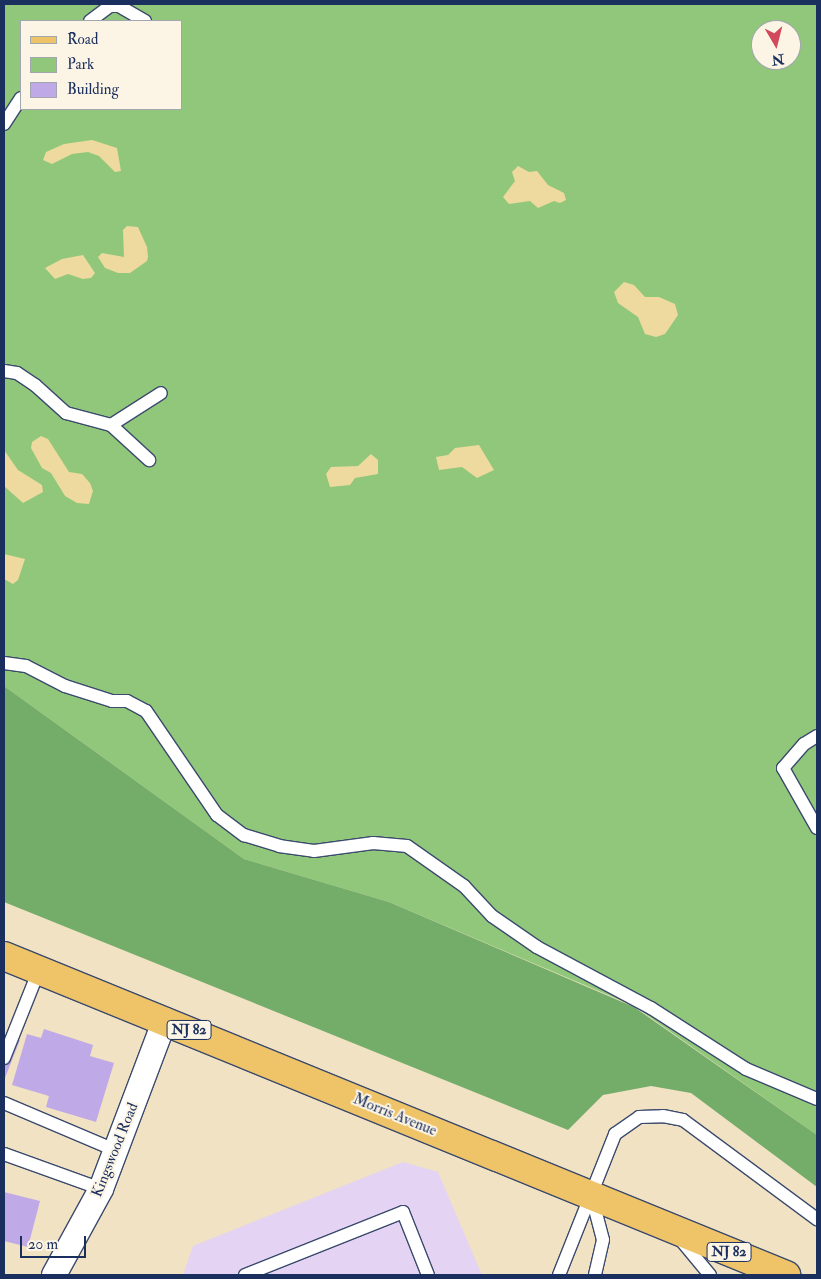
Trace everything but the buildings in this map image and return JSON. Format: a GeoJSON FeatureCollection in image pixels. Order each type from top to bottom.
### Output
{"type":"FeatureCollection","features":[{"type":"Feature","properties":{"kind":"main road","name":"Morris Avenue"},"geometry":{"type":"LineString","coordinates":[[4,956],[165,1020],[786,1275]]}},
{"type":"Feature","properties":{"kind":"street","name":"Kingswood Road"},"geometry":{"type":"LineString","coordinates":[[54,1275],[101,1189],[117,1151],[165,1020]]}},
{"type":"Feature","properties":{"kind":"lane"},"geometry":{"type":"LineString","coordinates":[[91,20],[105,6],[119,6],[143,20]]}},
{"type":"Feature","properties":{"kind":"lane"},"geometry":{"type":"LineString","coordinates":[[4,124],[20,100]]}},
{"type":"Feature","properties":{"kind":"lane"},"geometry":{"type":"LineString","coordinates":[[4,371],[17,373],[35,385],[66,414],[111,425],[149,460]]}},
{"type":"Feature","properties":{"kind":"lane"},"geometry":{"type":"LineString","coordinates":[[111,425],[161,393]]}},
{"type":"Feature","properties":{"kind":"lane"},"geometry":{"type":"LineString","coordinates":[[4,663],[26,666],[65,686],[112,701],[127,701],[146,711],[217,815],[244,835],[279,846],[314,851],[374,843],[407,846],[464,886],[492,916],[537,947],[651,1008],[746,1069],[817,1100]]}},
{"type":"Feature","properties":{"kind":"lane"},"geometry":{"type":"LineString","coordinates":[[817,736],[804,744],[783,768],[817,828]]}},
{"type":"Feature","properties":{"kind":"lane"},"geometry":{"type":"LineString","coordinates":[[4,1058],[39,970]]}},
{"type":"Feature","properties":{"kind":"lane"},"geometry":{"type":"LineString","coordinates":[[4,1103],[75,1131],[117,1151]]}},
{"type":"Feature","properties":{"kind":"lane"},"geometry":{"type":"LineString","coordinates":[[559,1275],[615,1134],[639,1118],[662,1116],[683,1120],[817,1219]]}},
{"type":"Feature","properties":{"kind":"lane"},"geometry":{"type":"LineString","coordinates":[[4,1154],[101,1189]]}},
{"type":"Feature","properties":{"kind":"lane"},"geometry":{"type":"LineString","coordinates":[[592,1195],[603,1240],[595,1275]]}},
{"type":"Feature","properties":{"kind":"lane"},"geometry":{"type":"LineString","coordinates":[[245,1275],[403,1212],[428,1275]]}},
{"type":"Feature","properties":{"kind":"lane"},"geometry":{"type":"LineString","coordinates":[[672,1229],[710,1275]]}},
{"type":"Feature","properties":{"kind":"shaded area"},"geometry":{"type":"Polygon","coordinates":[[[403,1162],[438,1172],[482,1275],[183,1275],[193,1246],[403,1162]]]}},
{"type":"Feature","properties":{"kind":"green space"},"geometry":{"type":"Polygon","coordinates":[[[4,4],[817,4],[817,1135],[634,1006],[389,902],[244,859],[4,686],[4,4]]]}},
{"type":"Feature","properties":{"kind":"green space"},"geometry":{"type":"Polygon","coordinates":[[[4,686],[244,859],[389,902],[634,1007],[817,1135],[817,1187],[691,1093],[651,1086],[603,1095],[568,1130],[4,902],[4,686]]]}},
{"type":"Feature","properties":{"kind":"sand"},"geometry":{"type":"Polygon","coordinates":[[[92,140],[117,148],[121,171],[115,172],[99,156],[88,152],[72,154],[52,164],[43,160],[46,152],[64,144],[92,140]]]}},
{"type":"Feature","properties":{"kind":"sand"},"geometry":{"type":"Polygon","coordinates":[[[518,166],[529,172],[537,171],[548,185],[564,193],[566,200],[560,203],[554,201],[538,208],[530,201],[509,204],[503,197],[515,181],[512,172],[518,166]]]}},
{"type":"Feature","properties":{"kind":"sand"},"geometry":{"type":"Polygon","coordinates":[[[127,226],[138,227],[147,247],[148,257],[147,261],[130,273],[118,273],[105,268],[98,257],[102,253],[124,257],[123,230],[127,226]]]}},
{"type":"Feature","properties":{"kind":"sand"},"geometry":{"type":"Polygon","coordinates":[[[83,255],[95,273],[91,278],[83,279],[68,274],[55,279],[45,268],[62,259],[83,255]]]}},
{"type":"Feature","properties":{"kind":"sand"},"geometry":{"type":"Polygon","coordinates":[[[624,282],[634,285],[645,297],[659,297],[675,304],[678,315],[665,334],[656,337],[645,334],[638,317],[618,303],[614,292],[624,282]]]}},
{"type":"Feature","properties":{"kind":"sand"},"geometry":{"type":"Polygon","coordinates":[[[41,436],[48,439],[69,472],[82,474],[90,483],[93,491],[89,504],[77,503],[65,496],[51,473],[42,468],[31,448],[32,442],[41,436]]]}},
{"type":"Feature","properties":{"kind":"sand"},"geometry":{"type":"Polygon","coordinates":[[[479,445],[494,470],[477,478],[462,467],[439,470],[436,457],[448,455],[455,448],[479,445]]]}},
{"type":"Feature","properties":{"kind":"sand"},"geometry":{"type":"Polygon","coordinates":[[[4,450],[18,470],[42,485],[43,492],[23,503],[4,486],[4,450]]]}},
{"type":"Feature","properties":{"kind":"sand"},"geometry":{"type":"Polygon","coordinates":[[[371,454],[378,460],[378,474],[355,478],[350,485],[330,487],[326,474],[331,467],[358,466],[371,454]]]}},
{"type":"Feature","properties":{"kind":"sand"},"geometry":{"type":"Polygon","coordinates":[[[4,554],[25,559],[18,580],[13,584],[4,579],[4,554]]]}}]}
